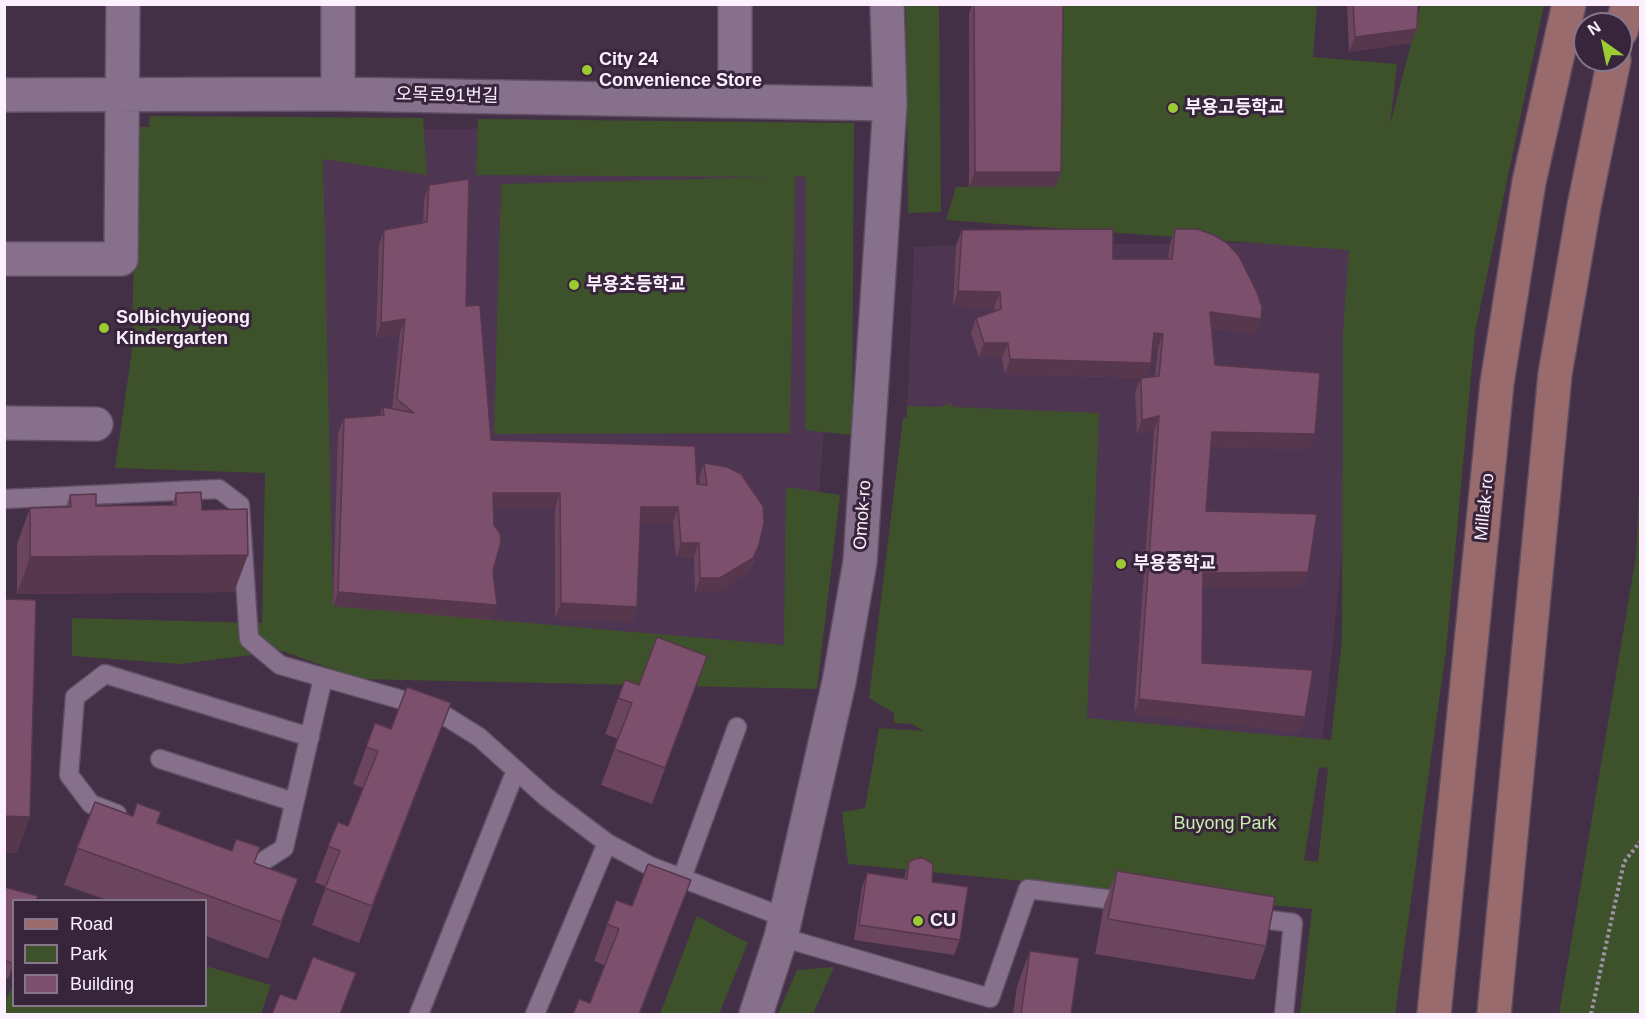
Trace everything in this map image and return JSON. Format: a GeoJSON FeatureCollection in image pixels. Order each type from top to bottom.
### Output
{"type":"FeatureCollection","features":[{"type":"Feature","properties":{"kind":"main road","name":"Millak-ro"},"geometry":{"type":"LineString","coordinates":[[1434,1014],[1497,384],[1529,182],[1569,4]]}},
{"type":"Feature","properties":{"kind":"main road"},"geometry":{"type":"LineString","coordinates":[[1494,1014],[1555,374],[1584,206],[1612,72]]}},
{"type":"Feature","properties":{"kind":"street"},"geometry":{"type":"LineString","coordinates":[[4,259],[121,259],[123,4]]}},
{"type":"Feature","properties":{"kind":"street"},"geometry":{"type":"LineString","coordinates":[[338,4],[338,94]]}},
{"type":"Feature","properties":{"kind":"street"},"geometry":{"type":"LineString","coordinates":[[735,4],[735,101]]}},
{"type":"Feature","properties":{"kind":"street","name":"Omok-ro"},"geometry":{"type":"LineString","coordinates":[[756,1014],[784,928],[838,682],[860,562],[890,104],[887,4]]}},
{"type":"Feature","properties":{"kind":"street","name":"오목로91번길"},"geometry":{"type":"LineString","coordinates":[[4,95],[338,94],[890,104]]}},
{"type":"Feature","properties":{"kind":"street"},"geometry":{"type":"LineString","coordinates":[[4,423],[96,424]]}},
{"type":"Feature","properties":{"kind":"lane"},"geometry":{"type":"LineString","coordinates":[[4,499],[219,489],[240,505],[249,639],[280,666],[434,709],[479,738],[546,797],[607,843],[650,866],[682,878],[784,928],[989,1006],[1028,889],[1143,904]]}},
{"type":"Feature","properties":{"kind":"lane"},"geometry":{"type":"LineString","coordinates":[[134,821],[91,804],[69,776],[75,697],[105,674],[310,737]]}},
{"type":"Feature","properties":{"kind":"lane"},"geometry":{"type":"LineString","coordinates":[[219,856],[251,869],[284,848],[323,678]]}},
{"type":"Feature","properties":{"kind":"lane"},"geometry":{"type":"LineString","coordinates":[[682,878],[737,727]]}},
{"type":"Feature","properties":{"kind":"lane"},"geometry":{"type":"LineString","coordinates":[[160,759],[294,802]]}},
{"type":"Feature","properties":{"kind":"lane"},"geometry":{"type":"LineString","coordinates":[[419,1014],[516,770]]}},
{"type":"Feature","properties":{"kind":"lane"},"geometry":{"type":"LineString","coordinates":[[535,1014],[607,843]]}},
{"type":"Feature","properties":{"kind":"lane"},"geometry":{"type":"LineString","coordinates":[[1235,916],[1293,923],[1284,1014]]}},
{"type":"Feature","properties":{"kind":"path"},"geometry":{"type":"LineString","coordinates":[[1591,1014],[1624,862],[1641,842]]}},
{"type":"Feature","properties":{"kind":"shaded area","name":"부용초등학교"},"geometry":{"type":"Polygon","coordinates":[[[848,128],[807,646],[318,622],[309,129],[848,128]]]}},
{"type":"Feature","properties":{"kind":"shaded area","name":"부용중학교"},"geometry":{"type":"Polygon","coordinates":[[[1375,242],[1321,756],[1086,730],[894,723],[914,247],[1375,242]]]}},
{"type":"Feature","properties":{"kind":"green space"},"geometry":{"type":"Polygon","coordinates":[[[906,5],[939,5],[941,212],[908,213],[906,5]]]}},
{"type":"Feature","properties":{"kind":"green space","name":"Buyong Park"},"geometry":{"type":"Polygon","coordinates":[[[1058,5],[1317,5],[1313,57],[1397,64],[1390,125],[1421,5],[1544,5],[1475,332],[1446,651],[1395,1014],[1300,1014],[1312,909],[848,864],[842,812],[865,808],[879,728],[924,731],[912,724],[894,723],[894,713],[869,698],[903,418],[907,417],[907,406],[939,407],[952,403],[952,407],[1099,413],[1087,718],[1331,740],[1342,641],[1343,331],[1349,250],[946,220],[956,187],[1055,187],[1058,5]],[[1319,767],[1304,860],[1318,862],[1328,768],[1319,767]]]}},
{"type":"Feature","properties":{"kind":"green space"},"geometry":{"type":"Polygon","coordinates":[[[150,116],[423,118],[427,175],[323,159],[333,606],[784,645],[786,487],[840,495],[817,689],[359,679],[283,651],[180,664],[72,656],[72,618],[262,623],[265,473],[115,468],[132,350],[136,127],[149,127],[150,116]]]}},
{"type":"Feature","properties":{"kind":"green space"},"geometry":{"type":"Polygon","coordinates":[[[478,119],[854,123],[852,435],[805,430],[806,177],[795,176],[790,433],[494,434],[501,184],[771,177],[476,175],[478,119]]]}},
{"type":"Feature","properties":{"kind":"green space"},"geometry":{"type":"Polygon","coordinates":[[[1640,470],[1640,1014],[1559,1014],[1636,556],[1640,470]]]}},
{"type":"Feature","properties":{"kind":"green space"},"geometry":{"type":"Polygon","coordinates":[[[697,916],[748,943],[719,1014],[660,1014],[697,916]]]}},
{"type":"Feature","properties":{"kind":"green space"},"geometry":{"type":"Polygon","coordinates":[[[207,966],[271,985],[261,1014],[5,1014],[5,1003],[12,987],[12,1007],[207,1007],[207,966]]]}},
{"type":"Feature","properties":{"kind":"green space"},"geometry":{"type":"Polygon","coordinates":[[[834,967],[813,1014],[778,1014],[797,970],[834,967]]]}},
{"type":"Feature","properties":{"kind":"building"},"geometry":{"type":"Polygon","coordinates":[[[974,4],[1063,5],[1061,172],[975,172],[974,4]]]}},
{"type":"Feature","properties":{"kind":"building"},"geometry":{"type":"Polygon","coordinates":[[[1353,4],[1418,4],[1417,29],[1355,37],[1353,4]]]}},
{"type":"Feature","properties":{"kind":"building"},"geometry":{"type":"Polygon","coordinates":[[[469,179],[466,306],[480,305],[491,440],[695,446],[697,484],[707,485],[704,463],[727,467],[741,474],[763,506],[764,523],[759,545],[753,558],[720,578],[700,578],[699,543],[681,543],[678,507],[641,507],[637,607],[561,603],[560,493],[493,493],[494,525],[500,533],[501,542],[493,571],[497,605],[338,592],[344,418],[384,415],[383,407],[414,413],[397,399],[405,319],[381,323],[384,230],[427,222],[429,185],[469,179]]]}},
{"type":"Feature","properties":{"kind":"building"},"geometry":{"type":"Polygon","coordinates":[[[1113,229],[1113,259],[1172,259],[1175,229],[1197,229],[1227,243],[1239,256],[1256,290],[1262,307],[1261,319],[1210,312],[1215,365],[1320,373],[1315,434],[1212,432],[1206,511],[1317,514],[1308,572],[1203,573],[1202,663],[1313,670],[1305,717],[1139,699],[1159,416],[1142,420],[1141,378],[1159,376],[1163,334],[1154,333],[1151,363],[1010,359],[1008,343],[984,343],[976,318],[1001,309],[1000,292],[958,291],[962,230],[1113,229]]]}},
{"type":"Feature","properties":{"kind":"building"},"geometry":{"type":"Polygon","coordinates":[[[201,492],[202,510],[247,509],[248,555],[30,557],[30,508],[71,507],[70,495],[96,494],[96,506],[176,505],[176,493],[201,492]]]}},
{"type":"Feature","properties":{"kind":"building"},"geometry":{"type":"Polygon","coordinates":[[[4,599],[36,600],[30,817],[4,816],[4,599]]]}},
{"type":"Feature","properties":{"kind":"building"},"geometry":{"type":"Polygon","coordinates":[[[657,637],[707,656],[665,768],[614,749],[632,703],[618,698],[625,680],[639,685],[657,637]]]}},
{"type":"Feature","properties":{"kind":"building"},"geometry":{"type":"Polygon","coordinates":[[[407,687],[451,703],[372,906],[325,888],[340,851],[328,846],[338,822],[348,826],[378,751],[366,747],[375,723],[391,729],[407,687]]]}},
{"type":"Feature","properties":{"kind":"building"},"geometry":{"type":"Polygon","coordinates":[[[95,802],[133,816],[137,803],[161,812],[157,823],[232,851],[236,839],[260,847],[254,863],[298,879],[281,922],[77,848],[95,802]]]}},
{"type":"Feature","properties":{"kind":"building"},"geometry":{"type":"Polygon","coordinates":[[[923,858],[933,864],[932,882],[968,887],[960,940],[859,925],[867,873],[907,879],[909,862],[923,858]]]}},
{"type":"Feature","properties":{"kind":"building"},"geometry":{"type":"Polygon","coordinates":[[[648,864],[691,880],[639,1014],[573,1014],[579,999],[590,1003],[619,929],[607,924],[616,900],[632,906],[648,864]]]}},
{"type":"Feature","properties":{"kind":"building"},"geometry":{"type":"Polygon","coordinates":[[[1117,871],[1275,897],[1266,946],[1108,919],[1117,871]]]}},
{"type":"Feature","properties":{"kind":"building"},"geometry":{"type":"Polygon","coordinates":[[[4,887],[38,896],[36,899],[12,899],[12,964],[4,960],[4,887]]]}},
{"type":"Feature","properties":{"kind":"building"},"geometry":{"type":"Polygon","coordinates":[[[1030,951],[1079,958],[1071,1014],[1021,1014],[1030,951]]]}},
{"type":"Feature","properties":{"kind":"building"},"geometry":{"type":"Polygon","coordinates":[[[313,957],[356,973],[340,1014],[272,1014],[280,994],[296,1000],[313,957]]]}},
{"type":"Feature","properties":{"kind":"place","name":"City 24 Convenience Store"},"geometry":{"type":"Point","coordinates":[587,70]}},
{"type":"Feature","properties":{"kind":"place","name":"부용고등학교"},"geometry":{"type":"Point","coordinates":[1173,108]}},
{"type":"Feature","properties":{"kind":"place","name":"부용초등학교"},"geometry":{"type":"Point","coordinates":[574,285]}},
{"type":"Feature","properties":{"kind":"place","name":"Solbichyujeong Kindergarten"},"geometry":{"type":"Point","coordinates":[104,328]}},
{"type":"Feature","properties":{"kind":"place","name":"부용중학교"},"geometry":{"type":"Point","coordinates":[1121,564]}},
{"type":"Feature","properties":{"kind":"place","name":"CU"},"geometry":{"type":"Point","coordinates":[918,921]}}]}
